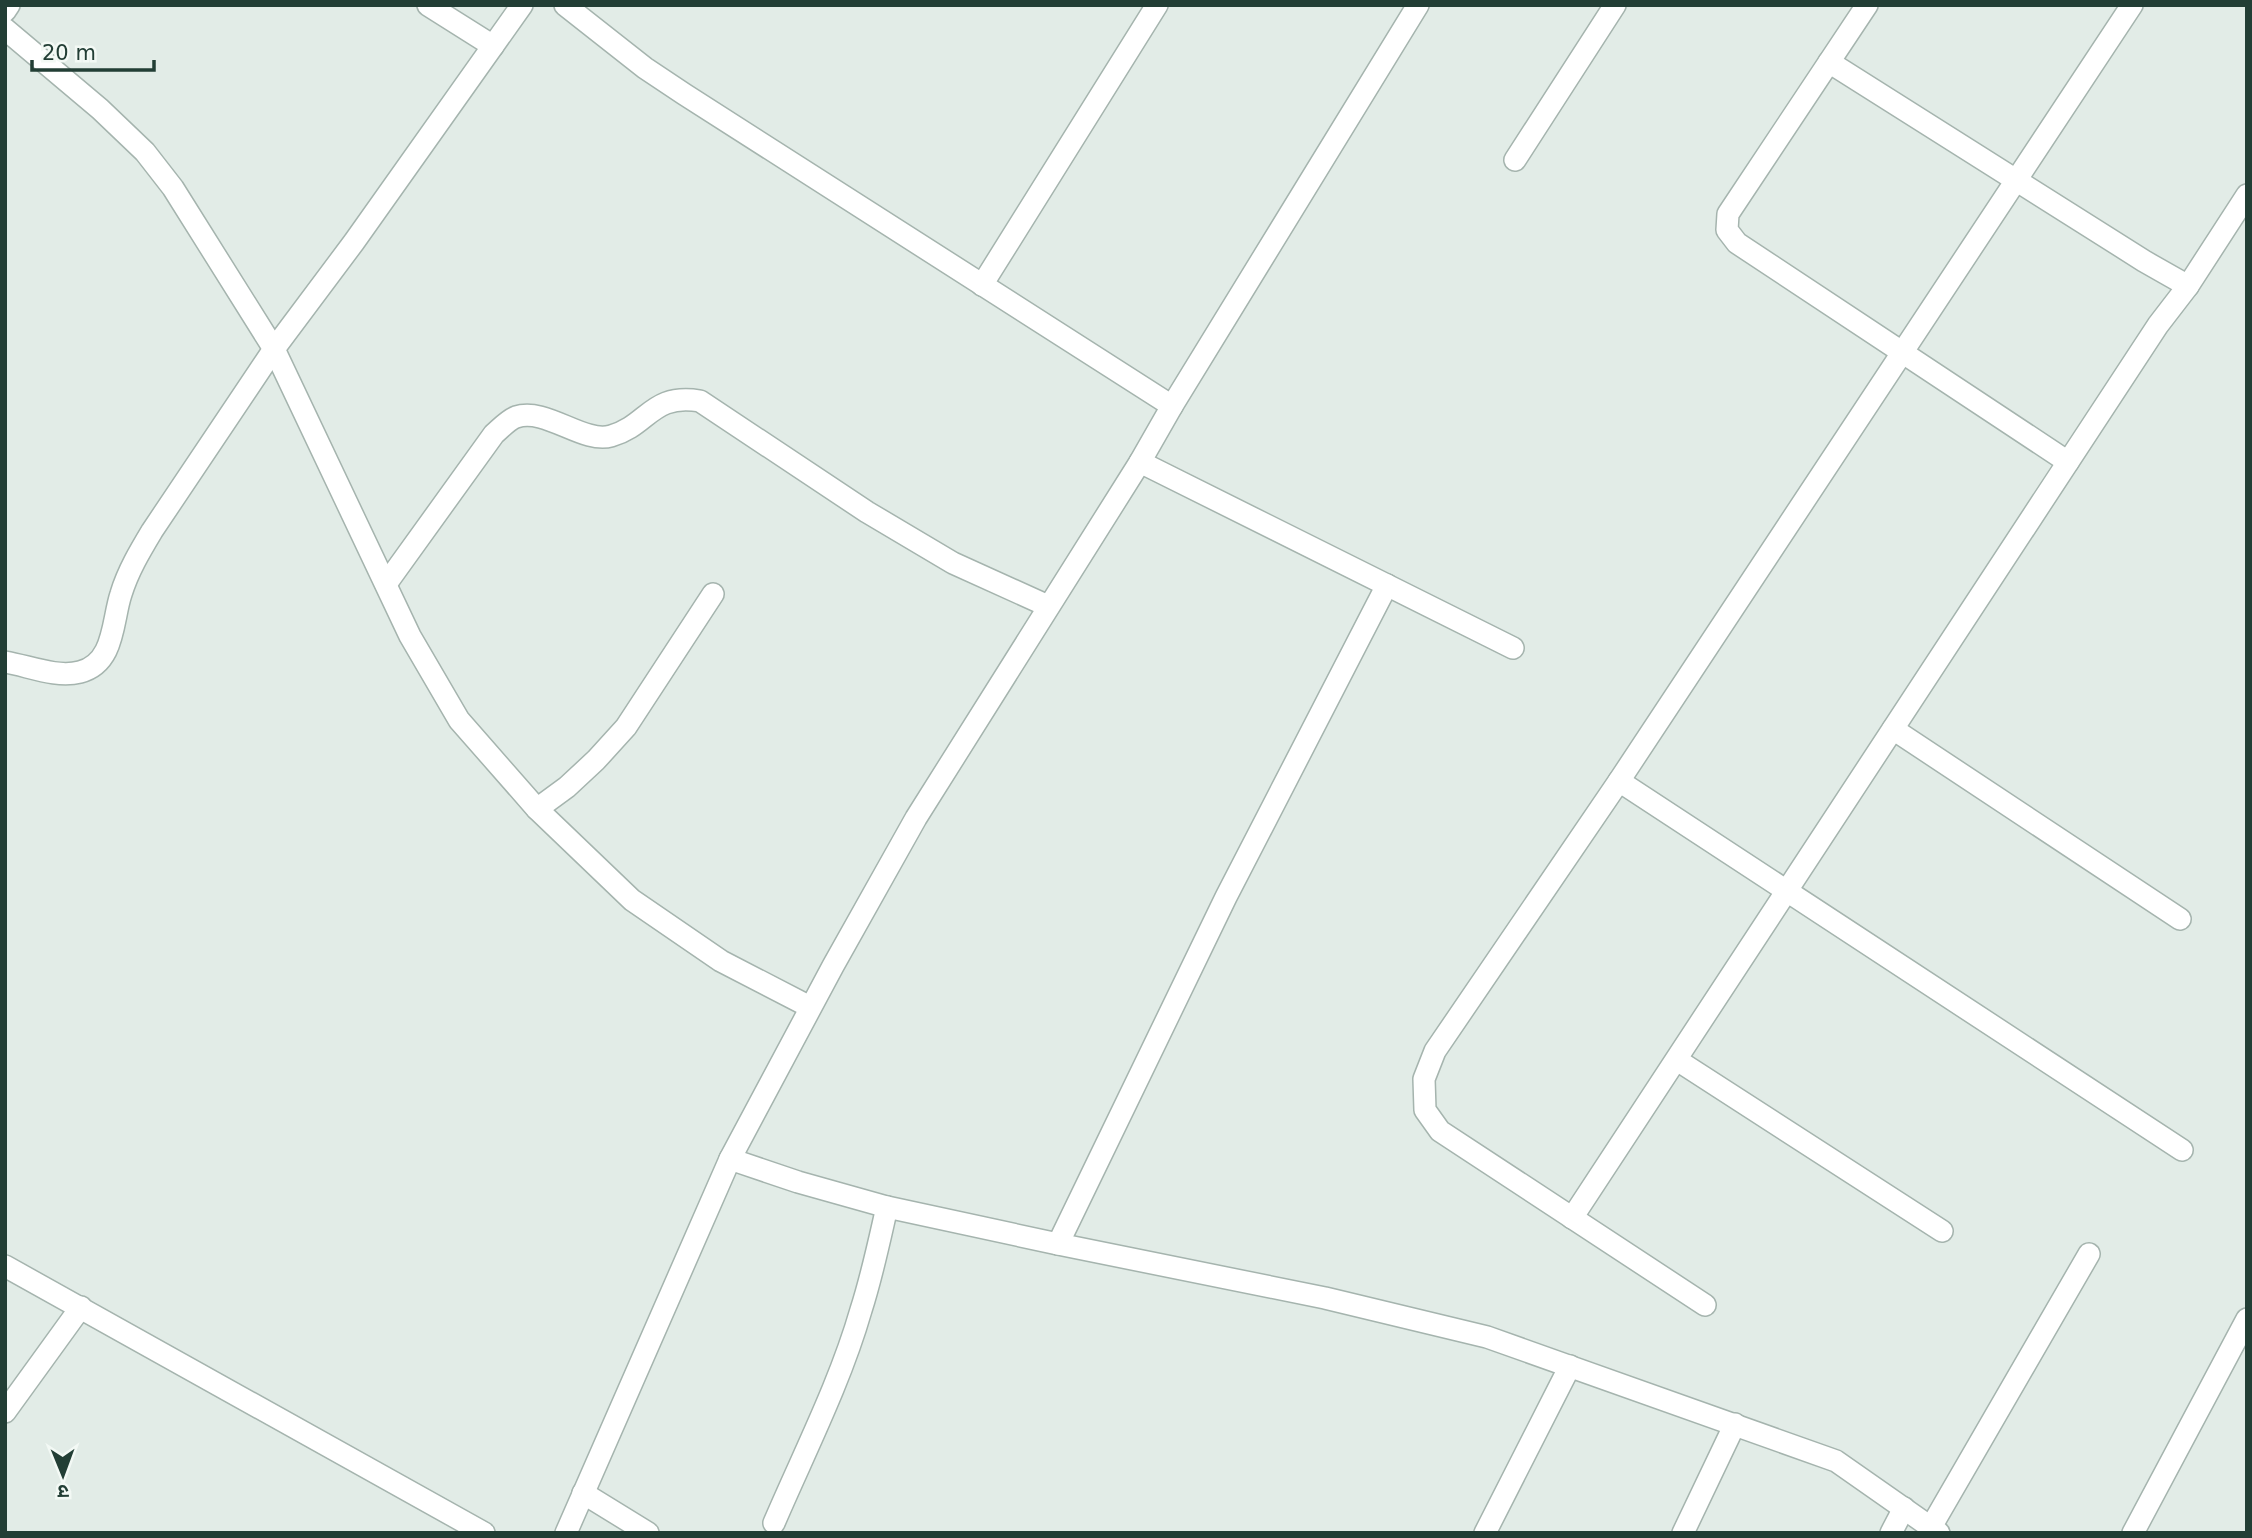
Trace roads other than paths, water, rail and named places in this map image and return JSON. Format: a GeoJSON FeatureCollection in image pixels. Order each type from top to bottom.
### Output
{"type":"FeatureCollection","features":[{"type":"Feature","properties":{"kind":"street"},"geometry":{"type":"LineString","coordinates":[[5,11],[9,5]]}},
{"type":"Feature","properties":{"kind":"street"},"geometry":{"type":"LineString","coordinates":[[428,5],[493,46]]}},
{"type":"Feature","properties":{"kind":"street"},"geometry":{"type":"LineString","coordinates":[[5,662],[55,673],[82,671],[101,659],[113,635],[121,595],[135,560],[152,531],[274,349],[354,242],[522,5]]}},
{"type":"Feature","properties":{"kind":"street"},"geometry":{"type":"LineString","coordinates":[[565,5],[645,68],[684,94],[1172,406]]}},
{"type":"Feature","properties":{"kind":"street"},"geometry":{"type":"LineString","coordinates":[[982,285],[1157,5]]}},
{"type":"Feature","properties":{"kind":"street"},"geometry":{"type":"LineString","coordinates":[[568,1530],[730,1159],[810,1007],[916,818],[1140,462],[1418,5]]}},
{"type":"Feature","properties":{"kind":"street"},"geometry":{"type":"LineString","coordinates":[[1515,160],[1615,5]]}},
{"type":"Feature","properties":{"kind":"street"},"geometry":{"type":"LineString","coordinates":[[1867,5],[1728,214],[1727,230],[1737,243],[2068,463]]}},
{"type":"Feature","properties":{"kind":"street"},"geometry":{"type":"LineString","coordinates":[[1705,1305],[1440,1131],[1425,1110],[1424,1079],[1435,1051],[1619,781],[2132,5]]}},
{"type":"Feature","properties":{"kind":"street"},"geometry":{"type":"LineString","coordinates":[[5,29],[100,109],[145,152],[173,188],[274,349],[410,636],[459,720],[537,808],[632,900],[721,961],[810,1007]]}},
{"type":"Feature","properties":{"kind":"street"},"geometry":{"type":"LineString","coordinates":[[1829,62],[2188,286]]}},
{"type":"Feature","properties":{"kind":"street"},"geometry":{"type":"LineString","coordinates":[[1572,1218],[2158,325],[2188,286],[2247,195]]}},
{"type":"Feature","properties":{"kind":"street"},"geometry":{"type":"LineString","coordinates":[[386,584],[494,434],[515,417],[537,417],[589,435],[610,436],[663,404],[681,398],[700,401],[867,512],[953,563],[1048,606]]}},
{"type":"Feature","properties":{"kind":"street"},"geometry":{"type":"LineString","coordinates":[[1140,462],[1513,648]]}},
{"type":"Feature","properties":{"kind":"street"},"geometry":{"type":"LineString","coordinates":[[1058,1244],[1226,897],[1387,585]]}},
{"type":"Feature","properties":{"kind":"street"},"geometry":{"type":"LineString","coordinates":[[537,808],[567,787],[626,727],[713,594]]}},
{"type":"Feature","properties":{"kind":"street"},"geometry":{"type":"LineString","coordinates":[[1893,729],[2180,919]]}},
{"type":"Feature","properties":{"kind":"street"},"geometry":{"type":"LineString","coordinates":[[1619,781],[2182,1150]]}},
{"type":"Feature","properties":{"kind":"street"},"geometry":{"type":"LineString","coordinates":[[1677,1060],[1941,1231]]}},
{"type":"Feature","properties":{"kind":"street"},"geometry":{"type":"LineString","coordinates":[[730,1159],[798,1182],[887,1207],[1325,1298],[1487,1337],[1836,1461],[1935,1530],[2090,1254]]}},
{"type":"Feature","properties":{"kind":"street"},"geometry":{"type":"LineString","coordinates":[[774,1523],[839,1372],[861,1313],[887,1207]]}},
{"type":"Feature","properties":{"kind":"street"},"geometry":{"type":"LineString","coordinates":[[5,1266],[484,1533]]}},
{"type":"Feature","properties":{"kind":"street"},"geometry":{"type":"LineString","coordinates":[[5,1412],[81,1307]]}},
{"type":"Feature","properties":{"kind":"street"},"geometry":{"type":"LineString","coordinates":[[2133,1533],[2247,1319]]}},
{"type":"Feature","properties":{"kind":"street"},"geometry":{"type":"LineString","coordinates":[[1485,1533],[1570,1366]]}},
{"type":"Feature","properties":{"kind":"street"},"geometry":{"type":"LineString","coordinates":[[1683,1533],[1735,1424]]}},
{"type":"Feature","properties":{"kind":"street"},"geometry":{"type":"LineString","coordinates":[[583,1493],[648,1533]]}},
{"type":"Feature","properties":{"kind":"street"},"geometry":{"type":"LineString","coordinates":[[1891,1533],[1904,1508]]}}]}
